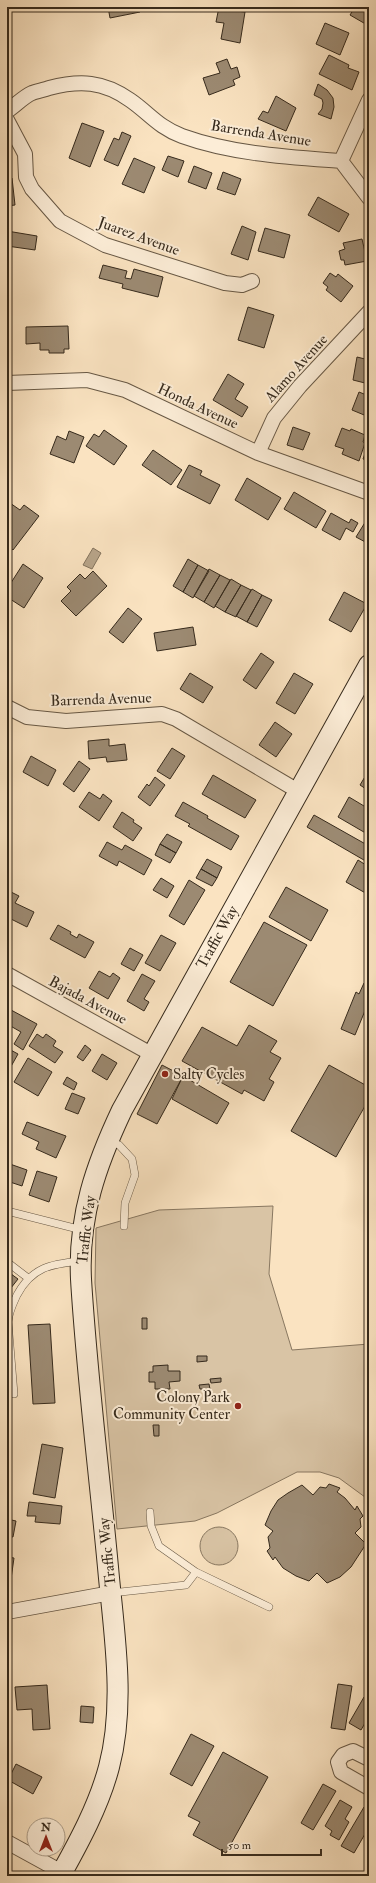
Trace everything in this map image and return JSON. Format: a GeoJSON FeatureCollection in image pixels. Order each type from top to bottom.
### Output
{"type":"FeatureCollection","features":[{"type":"Feature","properties":{"kind":"street","name":"Barrenda Avenue"},"geometry":{"type":"LineString","coordinates":[[7,111],[31,93],[61,85],[91,83],[112,88],[131,100],[150,117],[168,129],[216,146],[249,152],[341,161]]}},
{"type":"Feature","properties":{"kind":"street"},"geometry":{"type":"LineString","coordinates":[[369,100],[341,161],[369,198]]}},
{"type":"Feature","properties":{"kind":"street","name":"Juarez Avenue"},"geometry":{"type":"LineString","coordinates":[[7,120],[25,154],[26,177],[32,189],[60,220],[105,245],[202,276],[225,283],[242,285],[252,281]]}},
{"type":"Feature","properties":{"kind":"street","name":"Alamo Avenue"},"geometry":{"type":"LineString","coordinates":[[258,453],[274,418],[300,386],[369,312]]}},
{"type":"Feature","properties":{"kind":"street","name":"Honda Avenue"},"geometry":{"type":"LineString","coordinates":[[7,383],[86,380],[110,385],[125,390],[258,453],[369,494]]}},
{"type":"Feature","properties":{"kind":"street","name":"Traffic Way"},"geometry":{"type":"LineString","coordinates":[[64,1875],[96,1806],[109,1768],[114,1744],[118,1698],[111,1593],[83,1309],[81,1261],[82,1230],[89,1193],[108,1140],[153,1055],[369,665]]}},
{"type":"Feature","properties":{"kind":"street","name":"Barrenda Avenue"},"geometry":{"type":"LineString","coordinates":[[7,708],[27,716],[66,721],[162,714],[176,719],[298,791]]}},
{"type":"Feature","properties":{"kind":"street","name":"Bajada Avenue"},"geometry":{"type":"LineString","coordinates":[[7,974],[153,1055]]}},
{"type":"Feature","properties":{"kind":"street"},"geometry":{"type":"LineString","coordinates":[[7,1612],[111,1593]]}},
{"type":"Feature","properties":{"kind":"street"},"geometry":{"type":"LineString","coordinates":[[369,1759],[353,1751],[343,1755],[338,1762],[341,1772],[369,1788]]}},
{"type":"Feature","properties":{"kind":"street"},"geometry":{"type":"LineString","coordinates":[[7,1842],[64,1875]]}},
{"type":"Feature","properties":{"kind":"lane"},"geometry":{"type":"LineString","coordinates":[[108,1140],[119,1145],[132,1158],[135,1175],[126,1203],[124,1226]]}},
{"type":"Feature","properties":{"kind":"lane"},"geometry":{"type":"LineString","coordinates":[[7,1211],[82,1230]]}},
{"type":"Feature","properties":{"kind":"lane"},"geometry":{"type":"LineString","coordinates":[[14,1394],[10,1381],[9,1311],[28,1278],[35,1272],[56,1264],[81,1261]]}},
{"type":"Feature","properties":{"kind":"lane"},"geometry":{"type":"LineString","coordinates":[[7,1262],[28,1278]]}},
{"type":"Feature","properties":{"kind":"lane"},"geometry":{"type":"LineString","coordinates":[[150,1512],[151,1526],[159,1546],[196,1572],[269,1607]]}},
{"type":"Feature","properties":{"kind":"lane"},"geometry":{"type":"LineString","coordinates":[[111,1593],[186,1585],[196,1572]]}},
{"type":"Feature","properties":{"kind":"shaded area"},"geometry":{"type":"Polygon","coordinates":[[[93,548],[101,553],[92,569],[83,565],[93,548]]]}},
{"type":"Feature","properties":{"kind":"shaded area"},"geometry":{"type":"Polygon","coordinates":[[[273,1206],[269,1274],[292,1350],[369,1344],[369,1500],[339,1478],[320,1472],[297,1472],[217,1513],[195,1521],[117,1529],[95,1283],[96,1228],[159,1210],[273,1206]]]}},
{"type":"Feature","properties":{"kind":"shaded area"},"geometry":{"type":"Polygon","coordinates":[[[215,1527],[223,1527],[233,1532],[237,1539],[237,1553],[233,1560],[223,1565],[215,1565],[205,1560],[203,1557],[200,1550],[200,1542],[205,1532],[208,1530],[215,1527]]]}},
{"type":"Feature","properties":{"kind":"building"},"geometry":{"type":"Polygon","coordinates":[[[108,7],[139,7],[140,12],[110,18],[108,7]]]}},
{"type":"Feature","properties":{"kind":"building"},"geometry":{"type":"Polygon","coordinates":[[[219,7],[237,7],[236,11],[245,12],[240,43],[221,39],[224,23],[216,22],[219,7]]]}},
{"type":"Feature","properties":{"kind":"building"},"geometry":{"type":"Polygon","coordinates":[[[355,7],[369,7],[369,26],[350,15],[355,7]]]}},
{"type":"Feature","properties":{"kind":"building"},"geometry":{"type":"Polygon","coordinates":[[[325,23],[349,33],[340,55],[316,44],[325,23]]]}},
{"type":"Feature","properties":{"kind":"building"},"geometry":{"type":"Polygon","coordinates":[[[329,55],[349,65],[348,68],[359,72],[352,90],[319,74],[329,55]]]}},
{"type":"Feature","properties":{"kind":"building"},"geometry":{"type":"Polygon","coordinates":[[[227,59],[231,69],[237,67],[240,77],[233,80],[235,85],[209,95],[203,78],[220,73],[216,63],[227,59]]]}},
{"type":"Feature","properties":{"kind":"building"},"geometry":{"type":"Polygon","coordinates":[[[318,84],[327,90],[333,98],[334,107],[331,119],[318,114],[322,109],[323,103],[322,99],[314,95],[318,84]]]}},
{"type":"Feature","properties":{"kind":"building"},"geometry":{"type":"Polygon","coordinates":[[[276,96],[296,108],[286,131],[258,119],[263,111],[268,113],[276,96]]]}},
{"type":"Feature","properties":{"kind":"building"},"geometry":{"type":"Polygon","coordinates":[[[82,123],[104,131],[90,167],[69,158],[82,123]]]}},
{"type":"Feature","properties":{"kind":"building"},"geometry":{"type":"Polygon","coordinates":[[[122,132],[131,136],[118,166],[104,160],[114,138],[119,140],[122,132]]]}},
{"type":"Feature","properties":{"kind":"building"},"geometry":{"type":"Polygon","coordinates":[[[168,156],[184,161],[178,177],[162,170],[168,156]]]}},
{"type":"Feature","properties":{"kind":"building"},"geometry":{"type":"Polygon","coordinates":[[[134,158],[155,167],[144,193],[122,184],[134,158]]]}},
{"type":"Feature","properties":{"kind":"building"},"geometry":{"type":"Polygon","coordinates":[[[194,166],[212,173],[206,189],[188,182],[194,166]]]}},
{"type":"Feature","properties":{"kind":"building"},"geometry":{"type":"Polygon","coordinates":[[[223,172],[241,179],[235,195],[217,189],[223,172]]]}},
{"type":"Feature","properties":{"kind":"building"},"geometry":{"type":"Polygon","coordinates":[[[12,178],[15,205],[7,206],[7,179],[12,178]]]}},
{"type":"Feature","properties":{"kind":"building"},"geometry":{"type":"Polygon","coordinates":[[[318,197],[349,214],[339,232],[308,215],[318,197]]]}},
{"type":"Feature","properties":{"kind":"building"},"geometry":{"type":"Polygon","coordinates":[[[242,226],[256,232],[248,260],[231,254],[242,226]]]}},
{"type":"Feature","properties":{"kind":"building"},"geometry":{"type":"Polygon","coordinates":[[[265,228],[290,235],[284,258],[258,251],[265,228]]]}},
{"type":"Feature","properties":{"kind":"building"},"geometry":{"type":"Polygon","coordinates":[[[7,231],[37,236],[35,250],[7,246],[7,231]]]}},
{"type":"Feature","properties":{"kind":"building"},"geometry":{"type":"Polygon","coordinates":[[[362,239],[367,261],[345,265],[344,260],[341,260],[339,251],[345,249],[343,243],[362,239]]]}},
{"type":"Feature","properties":{"kind":"building"},"geometry":{"type":"Polygon","coordinates":[[[103,265],[127,271],[125,278],[131,279],[134,269],[163,277],[158,297],[122,288],[123,284],[99,278],[103,265]]]}},
{"type":"Feature","properties":{"kind":"building"},"geometry":{"type":"Polygon","coordinates":[[[330,273],[336,277],[338,274],[353,286],[341,302],[326,290],[328,287],[323,283],[330,273]]]}},
{"type":"Feature","properties":{"kind":"building"},"geometry":{"type":"Polygon","coordinates":[[[248,307],[274,315],[264,348],[238,340],[248,307]]]}},
{"type":"Feature","properties":{"kind":"building"},"geometry":{"type":"Polygon","coordinates":[[[68,326],[69,349],[64,349],[64,353],[49,353],[49,350],[40,350],[40,343],[26,344],[26,327],[68,326]]]}},
{"type":"Feature","properties":{"kind":"building"},"geometry":{"type":"Polygon","coordinates":[[[7,339],[11,339],[11,356],[7,356],[7,339]]]}},
{"type":"Feature","properties":{"kind":"building"},"geometry":{"type":"Polygon","coordinates":[[[357,357],[369,360],[369,384],[353,380],[357,357]]]}},
{"type":"Feature","properties":{"kind":"building"},"geometry":{"type":"Polygon","coordinates":[[[228,374],[244,384],[235,399],[248,407],[242,417],[213,400],[228,374]]]}},
{"type":"Feature","properties":{"kind":"building"},"geometry":{"type":"Polygon","coordinates":[[[359,392],[369,396],[369,417],[352,410],[359,392]]]}},
{"type":"Feature","properties":{"kind":"building"},"geometry":{"type":"Polygon","coordinates":[[[293,427],[310,433],[303,450],[287,445],[293,427]]]}},
{"type":"Feature","properties":{"kind":"building"},"geometry":{"type":"Polygon","coordinates":[[[342,428],[350,431],[351,429],[365,435],[363,442],[365,443],[359,461],[342,454],[344,449],[335,446],[342,428]]]}},
{"type":"Feature","properties":{"kind":"building"},"geometry":{"type":"Polygon","coordinates":[[[104,430],[127,446],[114,465],[86,446],[94,434],[99,437],[104,430]]]}},
{"type":"Feature","properties":{"kind":"building"},"geometry":{"type":"Polygon","coordinates":[[[69,431],[84,437],[74,463],[50,454],[57,436],[66,440],[69,431]]]}},
{"type":"Feature","properties":{"kind":"building"},"geometry":{"type":"Polygon","coordinates":[[[369,442],[369,461],[363,459],[369,442]]]}},
{"type":"Feature","properties":{"kind":"building"},"geometry":{"type":"Polygon","coordinates":[[[153,450],[182,470],[171,485],[142,465],[153,450]]]}},
{"type":"Feature","properties":{"kind":"building"},"geometry":{"type":"Polygon","coordinates":[[[189,465],[202,471],[200,475],[220,485],[210,504],[177,487],[189,465]]]}},
{"type":"Feature","properties":{"kind":"building"},"geometry":{"type":"Polygon","coordinates":[[[247,478],[281,498],[268,520],[235,500],[247,478]]]}},
{"type":"Feature","properties":{"kind":"building"},"geometry":{"type":"Polygon","coordinates":[[[294,492],[326,511],[316,528],[284,509],[294,492]]]}},
{"type":"Feature","properties":{"kind":"building"},"geometry":{"type":"Polygon","coordinates":[[[10,503],[20,510],[24,505],[39,516],[13,550],[7,545],[7,507],[10,503]]]}},
{"type":"Feature","properties":{"kind":"building"},"geometry":{"type":"Polygon","coordinates":[[[331,513],[349,523],[351,519],[358,523],[353,532],[346,528],[340,540],[322,530],[331,513]]]}},
{"type":"Feature","properties":{"kind":"building"},"geometry":{"type":"Polygon","coordinates":[[[369,516],[369,544],[356,537],[369,516]]]}},
{"type":"Feature","properties":{"kind":"building"},"geometry":{"type":"Polygon","coordinates":[[[188,559],[198,565],[183,592],[173,586],[188,559]]]}},
{"type":"Feature","properties":{"kind":"building"},"geometry":{"type":"Polygon","coordinates":[[[23,564],[43,578],[24,608],[7,597],[7,589],[23,564]]]}},
{"type":"Feature","properties":{"kind":"building"},"geometry":{"type":"Polygon","coordinates":[[[198,565],[209,571],[193,598],[183,592],[198,565]]]}},
{"type":"Feature","properties":{"kind":"building"},"geometry":{"type":"Polygon","coordinates":[[[209,569],[220,575],[204,602],[194,596],[209,569]]]}},
{"type":"Feature","properties":{"kind":"building"},"geometry":{"type":"Polygon","coordinates":[[[93,571],[107,586],[76,616],[61,601],[71,591],[67,587],[80,574],[85,579],[93,571]]]}},
{"type":"Feature","properties":{"kind":"building"},"geometry":{"type":"Polygon","coordinates":[[[220,575],[230,580],[214,608],[204,602],[220,575]]]}},
{"type":"Feature","properties":{"kind":"building"},"geometry":{"type":"Polygon","coordinates":[[[231,579],[241,585],[225,612],[215,606],[231,579]]]}},
{"type":"Feature","properties":{"kind":"building"},"geometry":{"type":"Polygon","coordinates":[[[241,585],[251,590],[236,617],[225,612],[241,585]]]}},
{"type":"Feature","properties":{"kind":"building"},"geometry":{"type":"Polygon","coordinates":[[[252,589],[262,595],[247,622],[236,616],[252,589]]]}},
{"type":"Feature","properties":{"kind":"building"},"geometry":{"type":"Polygon","coordinates":[[[344,592],[367,604],[351,632],[329,620],[344,592]]]}},
{"type":"Feature","properties":{"kind":"building"},"geometry":{"type":"Polygon","coordinates":[[[262,595],[272,600],[257,627],[247,622],[262,595]]]}},
{"type":"Feature","properties":{"kind":"building"},"geometry":{"type":"Polygon","coordinates":[[[128,608],[142,619],[123,643],[109,632],[128,608]]]}},
{"type":"Feature","properties":{"kind":"building"},"geometry":{"type":"Polygon","coordinates":[[[193,627],[196,645],[157,651],[154,633],[193,627]]]}},
{"type":"Feature","properties":{"kind":"building"},"geometry":{"type":"Polygon","coordinates":[[[261,653],[274,662],[256,689],[243,680],[261,653]]]}},
{"type":"Feature","properties":{"kind":"building"},"geometry":{"type":"Polygon","coordinates":[[[190,673],[213,687],[203,703],[180,689],[190,673]]]}},
{"type":"Feature","properties":{"kind":"building"},"geometry":{"type":"Polygon","coordinates":[[[294,673],[313,684],[295,714],[276,703],[294,673]]]}},
{"type":"Feature","properties":{"kind":"building"},"geometry":{"type":"Polygon","coordinates":[[[275,722],[292,734],[276,757],[259,745],[275,722]]]}},
{"type":"Feature","properties":{"kind":"building"},"geometry":{"type":"Polygon","coordinates":[[[109,739],[109,746],[125,744],[127,760],[107,762],[106,757],[89,759],[88,741],[109,739]]]}},
{"type":"Feature","properties":{"kind":"building"},"geometry":{"type":"Polygon","coordinates":[[[172,748],[185,756],[170,779],[157,771],[172,748]]]}},
{"type":"Feature","properties":{"kind":"building"},"geometry":{"type":"Polygon","coordinates":[[[31,756],[56,770],[48,786],[23,772],[31,756]]]}},
{"type":"Feature","properties":{"kind":"building"},"geometry":{"type":"Polygon","coordinates":[[[79,761],[90,769],[74,792],[63,784],[79,761]]]}},
{"type":"Feature","properties":{"kind":"building"},"geometry":{"type":"Polygon","coordinates":[[[369,770],[369,791],[360,785],[369,770]]]}},
{"type":"Feature","properties":{"kind":"building"},"geometry":{"type":"Polygon","coordinates":[[[213,775],[256,800],[245,818],[202,794],[213,775]]]}},
{"type":"Feature","properties":{"kind":"building"},"geometry":{"type":"Polygon","coordinates":[[[155,777],[165,785],[150,806],[138,797],[147,784],[149,786],[155,777]]]}},
{"type":"Feature","properties":{"kind":"building"},"geometry":{"type":"Polygon","coordinates":[[[89,792],[100,799],[103,794],[112,801],[99,821],[79,807],[89,792]]]}},
{"type":"Feature","properties":{"kind":"building"},"geometry":{"type":"Polygon","coordinates":[[[349,797],[369,809],[369,835],[338,817],[349,797]]]}},
{"type":"Feature","properties":{"kind":"building"},"geometry":{"type":"Polygon","coordinates":[[[183,802],[208,816],[207,818],[239,836],[231,850],[188,826],[190,824],[175,816],[183,802]]]}},
{"type":"Feature","properties":{"kind":"building"},"geometry":{"type":"Polygon","coordinates":[[[122,812],[134,820],[133,822],[142,828],[133,841],[113,827],[122,812]]]}},
{"type":"Feature","properties":{"kind":"building"},"geometry":{"type":"Polygon","coordinates":[[[314,815],[369,846],[369,863],[307,827],[314,815]]]}},
{"type":"Feature","properties":{"kind":"building"},"geometry":{"type":"Polygon","coordinates":[[[167,834],[182,842],[176,853],[160,844],[167,834]]]}},
{"type":"Feature","properties":{"kind":"building"},"geometry":{"type":"Polygon","coordinates":[[[107,842],[122,850],[125,845],[152,860],[144,875],[119,861],[117,866],[99,856],[107,842]]]}},
{"type":"Feature","properties":{"kind":"building"},"geometry":{"type":"Polygon","coordinates":[[[160,844],[176,853],[170,863],[155,855],[160,844]]]}},
{"type":"Feature","properties":{"kind":"building"},"geometry":{"type":"Polygon","coordinates":[[[207,859],[222,867],[217,878],[201,869],[207,859]]]}},
{"type":"Feature","properties":{"kind":"building"},"geometry":{"type":"Polygon","coordinates":[[[358,860],[369,867],[369,895],[346,882],[358,860]]]}},
{"type":"Feature","properties":{"kind":"building"},"geometry":{"type":"Polygon","coordinates":[[[201,869],[217,878],[212,886],[196,878],[201,869]]]}},
{"type":"Feature","properties":{"kind":"building"},"geometry":{"type":"Polygon","coordinates":[[[161,878],[174,886],[167,898],[153,890],[161,878]]]}},
{"type":"Feature","properties":{"kind":"building"},"geometry":{"type":"Polygon","coordinates":[[[189,880],[205,890],[184,925],[169,916],[189,880]]]}},
{"type":"Feature","properties":{"kind":"building"},"geometry":{"type":"Polygon","coordinates":[[[286,887],[328,910],[311,941],[269,917],[286,887]]]}},
{"type":"Feature","properties":{"kind":"building"},"geometry":{"type":"Polygon","coordinates":[[[7,890],[19,896],[15,903],[34,912],[27,927],[7,917],[9,911],[7,910],[7,890]]]}},
{"type":"Feature","properties":{"kind":"building"},"geometry":{"type":"Polygon","coordinates":[[[264,922],[307,945],[273,1006],[230,982],[264,922]]]}},
{"type":"Feature","properties":{"kind":"building"},"geometry":{"type":"Polygon","coordinates":[[[58,925],[71,932],[70,934],[77,938],[79,934],[94,942],[85,958],[50,939],[58,925]]]}},
{"type":"Feature","properties":{"kind":"building"},"geometry":{"type":"Polygon","coordinates":[[[161,935],[176,943],[160,971],[145,963],[161,935]]]}},
{"type":"Feature","properties":{"kind":"building"},"geometry":{"type":"Polygon","coordinates":[[[130,948],[143,955],[134,971],[121,964],[130,948]]]}},
{"type":"Feature","properties":{"kind":"building"},"geometry":{"type":"Polygon","coordinates":[[[99,971],[110,977],[113,973],[120,978],[108,999],[89,988],[99,971]]]}},
{"type":"Feature","properties":{"kind":"building"},"geometry":{"type":"Polygon","coordinates":[[[142,974],[155,981],[144,999],[149,1002],[144,1011],[127,1001],[142,974]]]}},
{"type":"Feature","properties":{"kind":"building"},"geometry":{"type":"Polygon","coordinates":[[[364,983],[369,985],[369,1001],[355,1035],[341,1029],[356,992],[359,994],[364,983]]]}},
{"type":"Feature","properties":{"kind":"building"},"geometry":{"type":"Polygon","coordinates":[[[11,1010],[37,1024],[23,1050],[14,1044],[21,1032],[7,1024],[7,1018],[11,1010]]]}},
{"type":"Feature","properties":{"kind":"building"},"geometry":{"type":"Polygon","coordinates":[[[249,1025],[277,1041],[270,1052],[281,1058],[269,1079],[274,1082],[264,1101],[244,1090],[242,1094],[182,1061],[202,1027],[237,1046],[249,1025]]]}},
{"type":"Feature","properties":{"kind":"building"},"geometry":{"type":"Polygon","coordinates":[[[37,1034],[43,1038],[46,1034],[56,1041],[53,1046],[63,1052],[55,1063],[29,1046],[37,1034]]]}},
{"type":"Feature","properties":{"kind":"building"},"geometry":{"type":"Polygon","coordinates":[[[85,1045],[91,1050],[83,1061],[77,1057],[85,1045]]]}},
{"type":"Feature","properties":{"kind":"building"},"geometry":{"type":"Polygon","coordinates":[[[7,1048],[18,1054],[9,1070],[7,1069],[7,1048]]]}},
{"type":"Feature","properties":{"kind":"building"},"geometry":{"type":"Polygon","coordinates":[[[102,1054],[117,1063],[107,1080],[92,1071],[102,1054]]]}},
{"type":"Feature","properties":{"kind":"building"},"geometry":{"type":"Polygon","coordinates":[[[28,1058],[52,1072],[38,1096],[14,1082],[28,1058]]]}},
{"type":"Feature","properties":{"kind":"building"},"geometry":{"type":"Polygon","coordinates":[[[162,1065],[183,1076],[157,1124],[137,1114],[162,1065]]]}},
{"type":"Feature","properties":{"kind":"building"},"geometry":{"type":"Polygon","coordinates":[[[329,1065],[369,1087],[369,1099],[336,1157],[291,1131],[329,1065]]]}},
{"type":"Feature","properties":{"kind":"building"},"geometry":{"type":"Polygon","coordinates":[[[183,1076],[229,1103],[217,1124],[172,1099],[183,1076]]]}},
{"type":"Feature","properties":{"kind":"building"},"geometry":{"type":"Polygon","coordinates":[[[67,1077],[77,1083],[74,1090],[63,1084],[67,1077]]]}},
{"type":"Feature","properties":{"kind":"building"},"geometry":{"type":"Polygon","coordinates":[[[72,1093],[85,1098],[78,1114],[65,1109],[72,1093]]]}},
{"type":"Feature","properties":{"kind":"building"},"geometry":{"type":"Polygon","coordinates":[[[27,1122],[66,1136],[56,1158],[36,1149],[39,1142],[22,1134],[27,1122]]]}},
{"type":"Feature","properties":{"kind":"building"},"geometry":{"type":"Polygon","coordinates":[[[7,1163],[27,1170],[22,1186],[7,1181],[7,1163]]]}},
{"type":"Feature","properties":{"kind":"building"},"geometry":{"type":"Polygon","coordinates":[[[37,1171],[57,1177],[49,1202],[29,1195],[37,1171]]]}},
{"type":"Feature","properties":{"kind":"building"},"geometry":{"type":"Polygon","coordinates":[[[7,1271],[18,1279],[7,1293],[7,1271]]]}},
{"type":"Feature","properties":{"kind":"building"},"geometry":{"type":"Polygon","coordinates":[[[142,1318],[147,1318],[147,1329],[142,1329],[142,1318]]]}},
{"type":"Feature","properties":{"kind":"building"},"geometry":{"type":"Polygon","coordinates":[[[50,1324],[55,1403],[33,1404],[28,1325],[50,1324]]]}},
{"type":"Feature","properties":{"kind":"building"},"geometry":{"type":"Polygon","coordinates":[[[197,1356],[207,1356],[207,1361],[197,1362],[197,1356]]]}},
{"type":"Feature","properties":{"kind":"building"},"geometry":{"type":"Polygon","coordinates":[[[168,1365],[168,1371],[180,1371],[180,1381],[169,1382],[170,1389],[155,1389],[155,1382],[149,1382],[149,1372],[153,1372],[153,1366],[168,1365]]]}},
{"type":"Feature","properties":{"kind":"building"},"geometry":{"type":"Polygon","coordinates":[[[221,1378],[221,1382],[211,1383],[210,1379],[221,1378]]]}},
{"type":"Feature","properties":{"kind":"building"},"geometry":{"type":"Polygon","coordinates":[[[209,1384],[210,1389],[200,1389],[199,1385],[209,1384]]]}},
{"type":"Feature","properties":{"kind":"building"},"geometry":{"type":"Polygon","coordinates":[[[153,1425],[159,1425],[159,1436],[154,1436],[153,1425]]]}},
{"type":"Feature","properties":{"kind":"building"},"geometry":{"type":"Polygon","coordinates":[[[42,1444],[63,1448],[55,1498],[33,1494],[42,1444]]]}},
{"type":"Feature","properties":{"kind":"building"},"geometry":{"type":"Polygon","coordinates":[[[329,1484],[340,1488],[337,1492],[345,1498],[355,1510],[357,1506],[363,1516],[360,1519],[361,1527],[355,1533],[366,1544],[351,1567],[340,1577],[327,1583],[317,1573],[309,1581],[296,1576],[283,1568],[275,1557],[273,1560],[267,1551],[270,1548],[268,1537],[273,1531],[265,1525],[278,1500],[288,1493],[302,1485],[313,1495],[320,1487],[326,1488],[329,1484]]]}},
{"type":"Feature","properties":{"kind":"building"},"geometry":{"type":"Polygon","coordinates":[[[29,1502],[62,1506],[60,1524],[35,1522],[36,1516],[27,1516],[29,1502]]]}},
{"type":"Feature","properties":{"kind":"building"},"geometry":{"type":"Polygon","coordinates":[[[7,1519],[16,1521],[13,1537],[7,1536],[7,1519]]]}},
{"type":"Feature","properties":{"kind":"building"},"geometry":{"type":"Polygon","coordinates":[[[7,1557],[14,1558],[10,1586],[7,1585],[7,1557]]]}},
{"type":"Feature","properties":{"kind":"building"},"geometry":{"type":"Polygon","coordinates":[[[338,1684],[352,1686],[345,1730],[331,1728],[338,1684]]]}},
{"type":"Feature","properties":{"kind":"building"},"geometry":{"type":"Polygon","coordinates":[[[47,1685],[50,1729],[33,1730],[32,1709],[17,1710],[15,1687],[47,1685]]]}},
{"type":"Feature","properties":{"kind":"building"},"geometry":{"type":"Polygon","coordinates":[[[364,1697],[369,1700],[369,1719],[368,1718],[361,1730],[349,1723],[364,1697]]]}},
{"type":"Feature","properties":{"kind":"building"},"geometry":{"type":"Polygon","coordinates":[[[81,1706],[94,1707],[93,1723],[80,1722],[81,1706]]]}},
{"type":"Feature","properties":{"kind":"building"},"geometry":{"type":"Polygon","coordinates":[[[191,1734],[214,1746],[192,1786],[170,1774],[191,1734]]]}},
{"type":"Feature","properties":{"kind":"building"},"geometry":{"type":"Polygon","coordinates":[[[223,1752],[268,1777],[226,1853],[193,1835],[200,1822],[188,1816],[223,1752]]]}},
{"type":"Feature","properties":{"kind":"building"},"geometry":{"type":"Polygon","coordinates":[[[16,1764],[42,1777],[33,1794],[8,1780],[16,1764]]]}},
{"type":"Feature","properties":{"kind":"building"},"geometry":{"type":"Polygon","coordinates":[[[323,1784],[336,1791],[313,1830],[301,1823],[323,1784]]]}},
{"type":"Feature","properties":{"kind":"building"},"geometry":{"type":"Polygon","coordinates":[[[340,1800],[352,1807],[345,1819],[349,1822],[339,1840],[330,1835],[332,1831],[325,1826],[340,1800]]]}},
{"type":"Feature","properties":{"kind":"building"},"geometry":{"type":"Polygon","coordinates":[[[364,1807],[369,1810],[369,1827],[354,1853],[341,1846],[364,1807]]]}},
{"type":"Feature","properties":{"kind":"place","name":"Salty Cycles"},"geometry":{"type":"Point","coordinates":[165,1074]}},
{"type":"Feature","properties":{"kind":"place","name":"Colony Park Community Center"},"geometry":{"type":"Point","coordinates":[238,1406]}}]}
